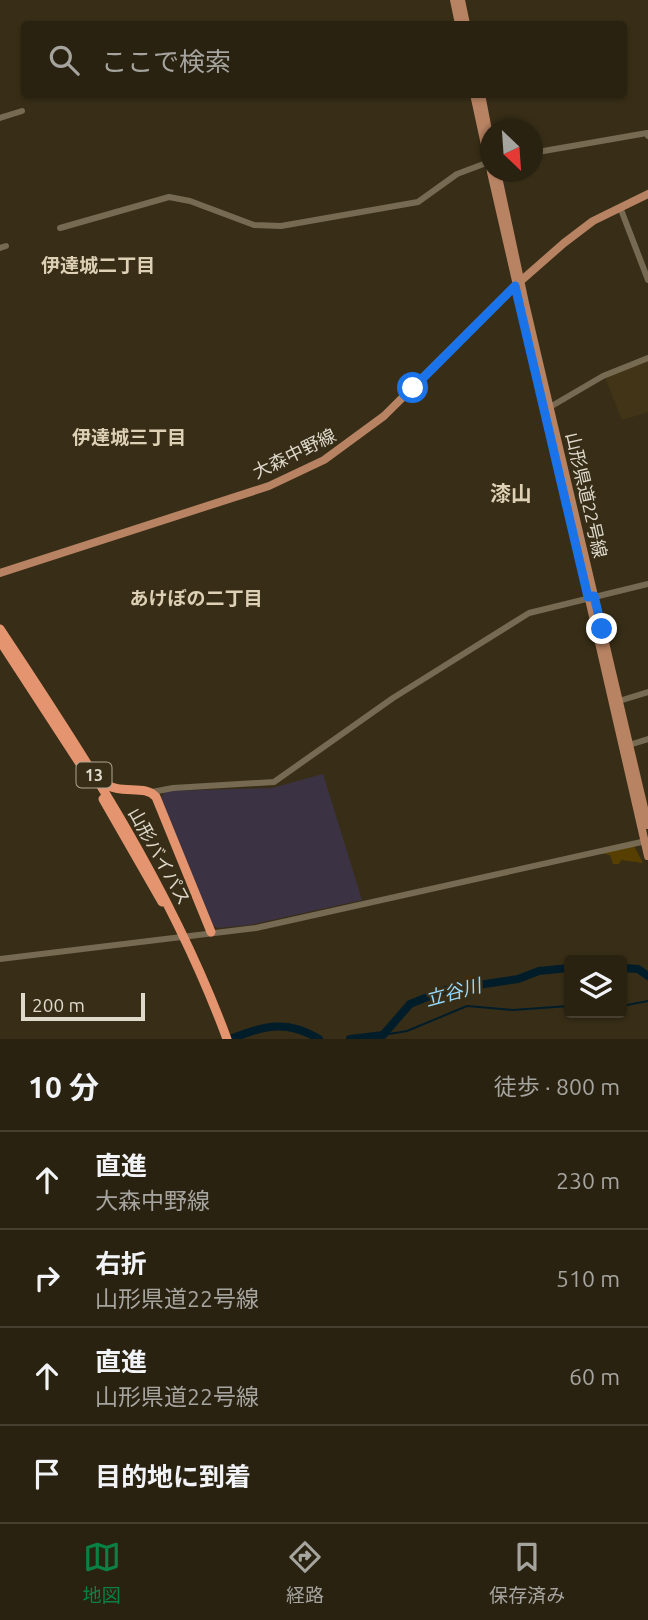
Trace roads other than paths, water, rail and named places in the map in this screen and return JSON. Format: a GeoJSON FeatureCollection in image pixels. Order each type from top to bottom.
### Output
{"type":"FeatureCollection","features":[{"type":"Feature","properties":{"kind":"highway","name":"山形バイパス"},"geometry":{"type":"LineString","coordinates":[[0,629],[135,840],[178,928],[227,1039]]}},
{"type":"Feature","properties":{"kind":"highway","name":"山形バイパス"},"geometry":{"type":"LineString","coordinates":[[0,641],[103,798],[178,928]]}},
{"type":"Feature","properties":{"kind":"highway"},"geometry":{"type":"LineString","coordinates":[[65,729],[103,782],[124,791],[152,792],[211,932]]}},
{"type":"Feature","properties":{"kind":"highway"},"geometry":{"type":"LineString","coordinates":[[124,791],[116,799],[135,840]]}},
{"type":"Feature","properties":{"kind":"highway","name":"山形バイパス"},"geometry":{"type":"LineString","coordinates":[[193,961],[221,1039]]}},
{"type":"Feature","properties":{"kind":"main road"},"geometry":{"type":"LineString","coordinates":[[454,0],[458,21]]}},
{"type":"Feature","properties":{"kind":"main road"},"geometry":{"type":"LineString","coordinates":[[461,0],[465,21]]}},
{"type":"Feature","properties":{"kind":"main road","name":"山形県道22号線"},"geometry":{"type":"LineString","coordinates":[[475,98],[480,121]]}},
{"type":"Feature","properties":{"kind":"main road"},"geometry":{"type":"LineString","coordinates":[[482,98],[486,119]]}},
{"type":"Feature","properties":{"kind":"main road","name":"山形県道22号線"},"geometry":{"type":"LineString","coordinates":[[494,182],[591,597],[648,856]]}},
{"type":"Feature","properties":{"kind":"main road","name":"山形県道22号線"},"geometry":{"type":"LineString","coordinates":[[500,182],[518,284],[550,407],[591,597],[648,825]]}},
{"type":"Feature","properties":{"kind":"main road","name":"大森中野線"},"geometry":{"type":"LineString","coordinates":[[0,573],[260,489],[324,460],[384,416],[518,284],[583,229],[648,194]]}},
{"type":"Feature","properties":{"kind":"street"},"geometry":{"type":"LineString","coordinates":[[0,118],[22,111]]}},
{"type":"Feature","properties":{"kind":"street"},"geometry":{"type":"LineString","coordinates":[[543,151],[647,133],[648,136]]}},
{"type":"Feature","properties":{"kind":"street"},"geometry":{"type":"LineString","coordinates":[[60,228],[169,197],[190,201],[254,225],[294,224],[418,202],[457,174],[480,169]]}},
{"type":"Feature","properties":{"kind":"street"},"geometry":{"type":"LineString","coordinates":[[620,207],[648,280]]}},
{"type":"Feature","properties":{"kind":"street"},"geometry":{"type":"LineString","coordinates":[[550,407],[603,376],[648,358]]}},
{"type":"Feature","properties":{"kind":"street"},"geometry":{"type":"LineString","coordinates":[[152,792],[173,788],[274,782],[393,698],[529,613],[648,584]]}},
{"type":"Feature","properties":{"kind":"street"},"geometry":{"type":"LineString","coordinates":[[619,701],[648,692]]}},
{"type":"Feature","properties":{"kind":"street"},"geometry":{"type":"LineString","coordinates":[[629,745],[648,739]]}},
{"type":"Feature","properties":{"kind":"street"},"geometry":{"type":"LineString","coordinates":[[0,959],[281,924],[646,841]]}},
{"type":"Feature","properties":{"kind":"waterway","name":"立谷川"},"geometry":{"type":"LineString","coordinates":[[350,1039],[383,1035],[410,1004],[445,990],[518,979],[539,971],[564,968]]}},
{"type":"Feature","properties":{"kind":"waterway","name":"立谷川"},"geometry":{"type":"LineString","coordinates":[[627,968],[638,969],[648,976]]}},
{"type":"Feature","properties":{"kind":"waterway"},"geometry":{"type":"LineString","coordinates":[[627,1005],[648,1001]]}},
{"type":"Feature","properties":{"kind":"waterway"},"geometry":{"type":"LineString","coordinates":[[383,1035],[407,1031],[467,1006],[513,1010],[564,1006]]}},
{"type":"Feature","properties":{"kind":"waterway","name":"立谷川"},"geometry":{"type":"LineString","coordinates":[[230,1039],[274,1027],[295,1028],[319,1039]]}},
{"type":"Feature","properties":{"kind":"district","name":"伊達城二丁目"},"geometry":{"type":"Point","coordinates":[98,265]}},
{"type":"Feature","properties":{"kind":"district","name":"伊達城三丁目"},"geometry":{"type":"Point","coordinates":[129,437]}},
{"type":"Feature","properties":{"kind":"district","name":"漆山"},"geometry":{"type":"Point","coordinates":[511,493]}},
{"type":"Feature","properties":{"kind":"district","name":"あけぼの二丁目"},"geometry":{"type":"Point","coordinates":[196,598]}}]}
